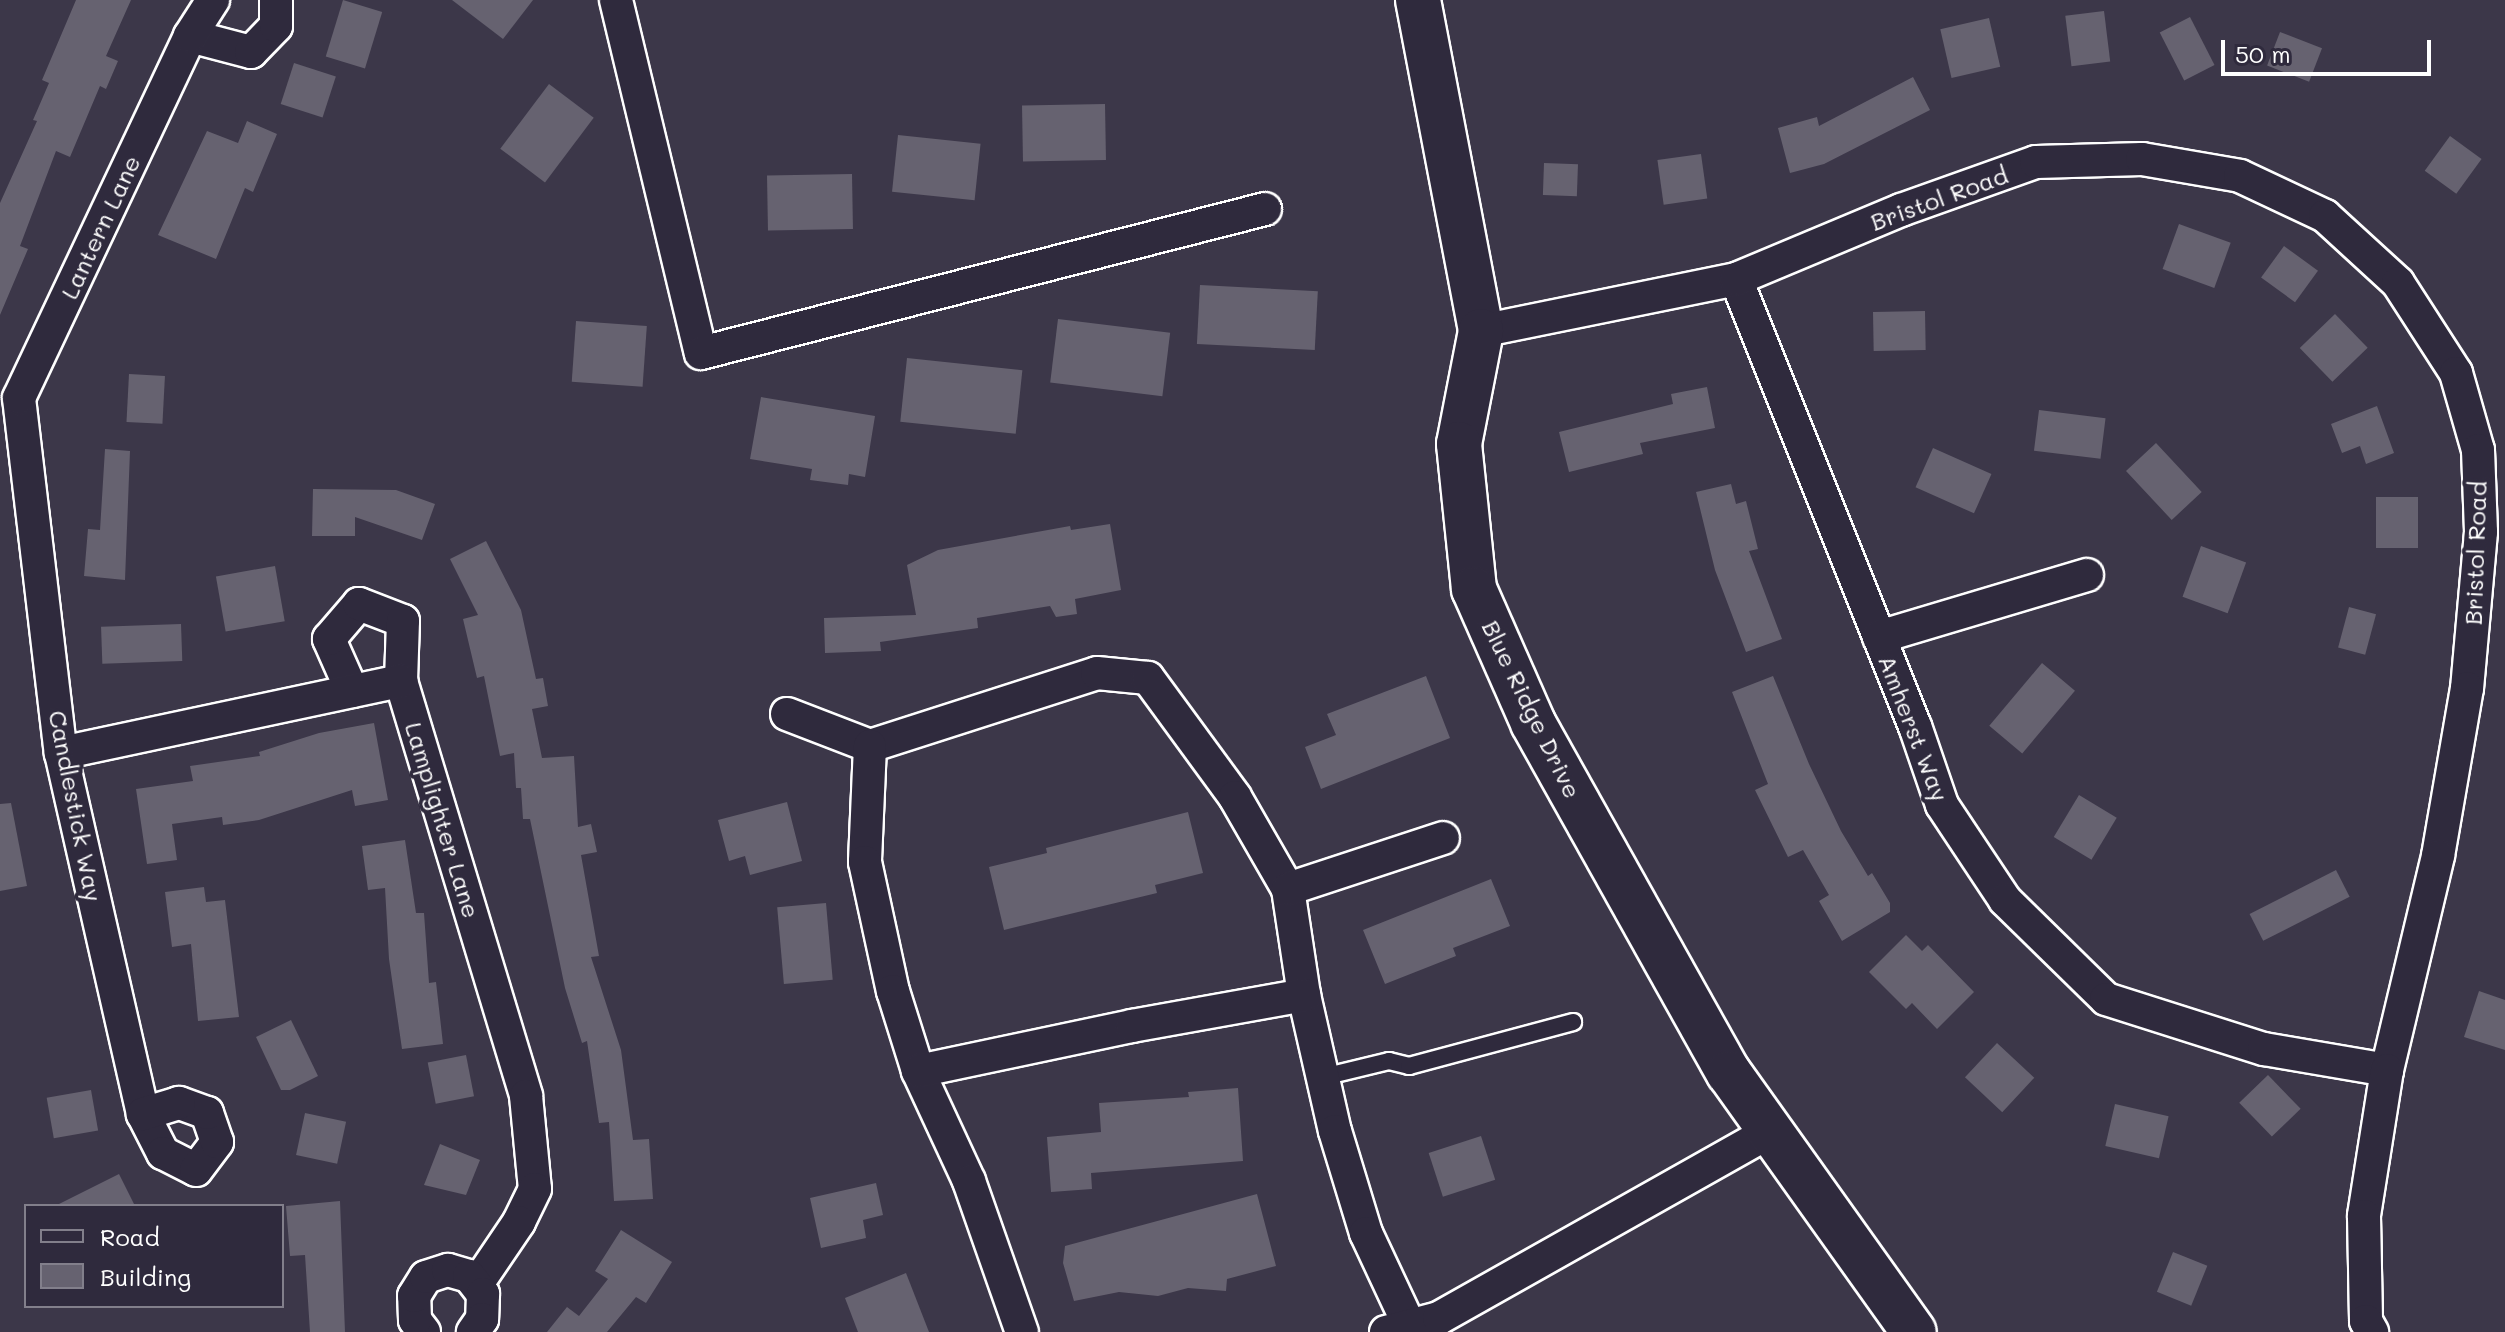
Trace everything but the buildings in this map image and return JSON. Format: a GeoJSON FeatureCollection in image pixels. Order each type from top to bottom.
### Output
{"type":"FeatureCollection","features":[{"type":"Feature","properties":{"kind":"street","name":"Lantern Lane"},"geometry":{"type":"LineString","coordinates":[[10,394],[190,36],[213,0]]}},
{"type":"Feature","properties":{"kind":"street"},"geometry":{"type":"LineString","coordinates":[[190,36],[251,52],[276,26],[276,0]]}},
{"type":"Feature","properties":{"kind":"street"},"geometry":{"type":"LineString","coordinates":[[616,0],[701,353],[1265,209]]}},
{"type":"Feature","properties":{"kind":"street","name":"Blue Ridge Drive"},"geometry":{"type":"LineString","coordinates":[[1418,0],[1481,331],[1459,444],[1474,589],[1533,723],[1729,1073],[1914,1332]]}},
{"type":"Feature","properties":{"kind":"street","name":"Bristol Road"},"geometry":{"type":"LineString","coordinates":[[1481,331],[1736,279],[1901,210],[2036,162],[2142,159],[2240,176],[2325,216],[2398,283],[2456,373],[2478,450],[2481,532],[2467,688],[2441,840],[2387,1070],[2364,1216],[2366,1321],[2372,1332]]}},
{"type":"Feature","properties":{"kind":"street","name":"Amherst Way"},"geometry":{"type":"LineString","coordinates":[[1736,279],[1879,637],[1942,805],[2005,900],[2106,999],[2264,1049],[2387,1070]]}},
{"type":"Feature","properties":{"kind":"street","name":"Candlestick Way"},"geometry":{"type":"LineString","coordinates":[[10,394],[61,753],[143,1114]]}},
{"type":"Feature","properties":{"kind":"street"},"geometry":{"type":"LineString","coordinates":[[1879,637],[2087,575]]}},
{"type":"Feature","properties":{"kind":"street","name":"Lamplighter Lane"},"geometry":{"type":"LineString","coordinates":[[352,691],[329,639],[359,604],[403,621],[401,681],[526,1096],[535,1189],[519,1222],[477,1284]]}},
{"type":"Feature","properties":{"kind":"street"},"geometry":{"type":"LineString","coordinates":[[787,714],[870,746],[1097,673],[1148,678],[1235,797],[1288,889],[1304,995],[1323,1077],[1366,1233],[1397,1328],[1439,1318],[1771,1131]]}},
{"type":"Feature","properties":{"kind":"street"},"geometry":{"type":"LineString","coordinates":[[61,753],[401,681]]}},
{"type":"Feature","properties":{"kind":"street"},"geometry":{"type":"LineString","coordinates":[[870,746],[865,862],[893,991],[918,1071],[969,1181],[1022,1332]]}},
{"type":"Feature","properties":{"kind":"street"},"geometry":{"type":"LineString","coordinates":[[1288,889],[1443,838]]}},
{"type":"Feature","properties":{"kind":"street"},"geometry":{"type":"LineString","coordinates":[[918,1071],[1132,1026],[1304,995]]}},
{"type":"Feature","properties":{"kind":"street"},"geometry":{"type":"LineString","coordinates":[[424,1332],[412,1308],[414,1296],[426,1277],[448,1270],[469,1276],[477,1284],[485,1307],[482,1319],[473,1332]]}},
{"type":"Feature","properties":{"kind":"lane"},"geometry":{"type":"LineString","coordinates":[[1323,1077],[1389,1061],[1409,1066],[1573,1022]]}}]}
